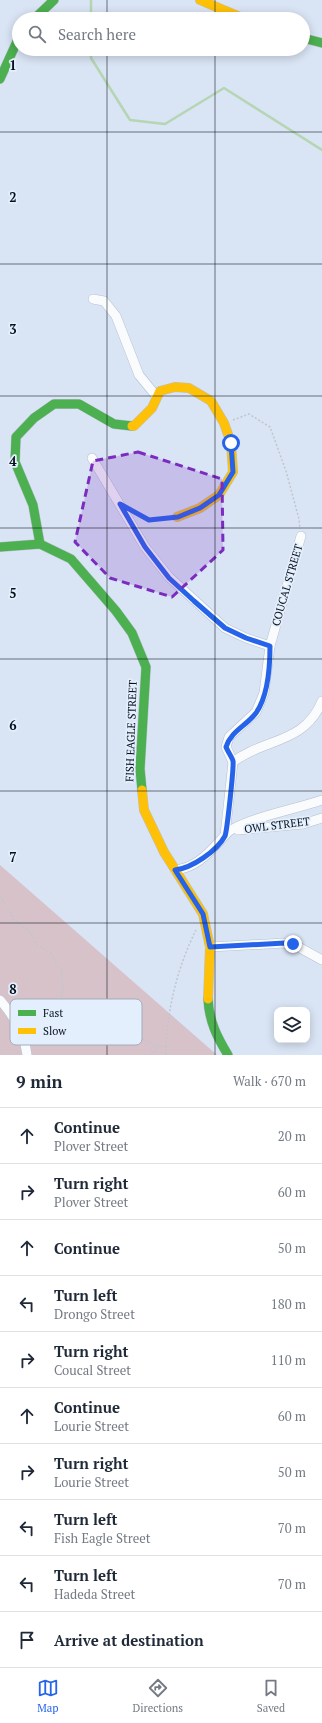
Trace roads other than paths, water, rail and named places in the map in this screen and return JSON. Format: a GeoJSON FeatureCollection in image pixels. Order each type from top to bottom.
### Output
{"type":"FeatureCollection","features":[{"type":"Feature","properties":{"kind":"street"},"geometry":{"type":"LineString","coordinates":[[41,12],[54,0]]}},
{"type":"Feature","properties":{"kind":"street"},"geometry":{"type":"LineString","coordinates":[[200,0],[228,12]]}},
{"type":"Feature","properties":{"kind":"street"},"geometry":{"type":"LineString","coordinates":[[310,40],[322,43]]}},
{"type":"Feature","properties":{"kind":"street"},"geometry":{"type":"LineString","coordinates":[[1,75],[12,52]]}},
{"type":"Feature","properties":{"kind":"street"},"geometry":{"type":"LineString","coordinates":[[93,299],[104,301],[116,316],[139,375],[157,397]]}},
{"type":"Feature","properties":{"kind":"street"},"geometry":{"type":"LineString","coordinates":[[40,544],[33,505],[16,462],[16,436],[34,418],[54,404],[79,404],[114,424],[134,426],[152,408],[160,391],[175,387],[189,388],[211,401],[224,423],[231,443],[233,472],[219,495],[200,508],[178,517]]}},
{"type":"Feature","properties":{"kind":"street"},"geometry":{"type":"LineString","coordinates":[[92,458],[145,547],[169,578],[225,628],[246,638],[270,646]]}},
{"type":"Feature","properties":{"kind":"street","name":"COUCAL STREET"},"geometry":{"type":"LineString","coordinates":[[233,762],[226,747],[229,737],[256,712],[264,693],[270,646],[301,536]]}},
{"type":"Feature","properties":{"kind":"street","name":"FISH EAGLE STREET"},"geometry":{"type":"LineString","coordinates":[[0,547],[40,544],[71,559],[132,633],[140,650],[146,667],[140,769],[144,810],[154,832],[175,870],[205,920],[210,947],[208,1001],[210,1018],[214,1031],[228,1055]]}},
{"type":"Feature","properties":{"kind":"street"},"geometry":{"type":"LineString","coordinates":[[228,833],[233,762],[241,756],[303,729],[312,720],[322,701]]}},
{"type":"Feature","properties":{"kind":"street"},"geometry":{"type":"LineString","coordinates":[[175,870],[183,869],[196,864],[228,833],[262,818],[322,800]]}},
{"type":"Feature","properties":{"kind":"street","name":"OWL STREET"},"geometry":{"type":"LineString","coordinates":[[228,833],[303,824],[322,818]]}},
{"type":"Feature","properties":{"kind":"street"},"geometry":{"type":"LineString","coordinates":[[210,947],[285,943],[293,944],[322,960]]}},
{"type":"Feature","properties":{"kind":"street"},"geometry":{"type":"LineString","coordinates":[[0,1000],[10,1015]]}},
{"type":"Feature","properties":{"kind":"street"},"geometry":{"type":"LineString","coordinates":[[25,1045],[28,1055]]}},
{"type":"Feature","properties":{"kind":"waterway"},"geometry":{"type":"LineString","coordinates":[[91,0],[91,12]]}},
{"type":"Feature","properties":{"kind":"waterway"},"geometry":{"type":"LineString","coordinates":[[91,56],[130,120],[165,124],[224,88],[322,150]]}}]}
